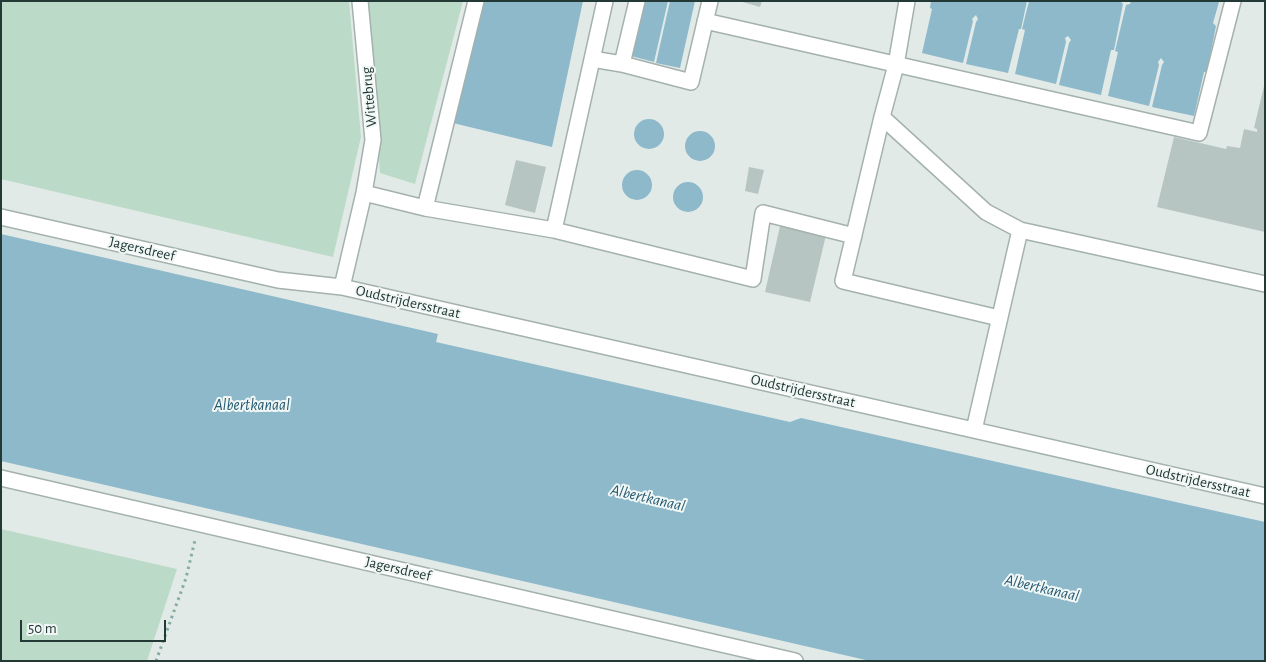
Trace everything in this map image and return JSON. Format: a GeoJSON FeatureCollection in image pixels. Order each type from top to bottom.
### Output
{"type":"FeatureCollection","features":[{"type":"Feature","properties":{"kind":"street","name":"Wittebrug"},"geometry":{"type":"LineString","coordinates":[[342,287],[364,193],[372,140],[360,1]]}},
{"type":"Feature","properties":{"kind":"street"},"geometry":{"type":"LineString","coordinates":[[425,208],[476,1]]}},
{"type":"Feature","properties":{"kind":"street"},"geometry":{"type":"LineString","coordinates":[[554,230],[605,1]]}},
{"type":"Feature","properties":{"kind":"street"},"geometry":{"type":"LineString","coordinates":[[622,64],[637,1]]}},
{"type":"Feature","properties":{"kind":"street"},"geometry":{"type":"LineString","coordinates":[[592,59],[622,64],[691,82],[710,1]]}},
{"type":"Feature","properties":{"kind":"street"},"geometry":{"type":"LineString","coordinates":[[907,1],[896,65],[843,281],[999,318]]}},
{"type":"Feature","properties":{"kind":"street"},"geometry":{"type":"LineString","coordinates":[[705,21],[1199,134],[1232,1]]}},
{"type":"Feature","properties":{"kind":"street"},"geometry":{"type":"LineString","coordinates":[[882,117],[986,212],[1020,230],[1265,284]]}},
{"type":"Feature","properties":{"kind":"street"},"geometry":{"type":"LineString","coordinates":[[364,193],[425,208],[554,230],[753,279],[764,213],[854,236]]}},
{"type":"Feature","properties":{"kind":"street","name":"Jagersdreef"},"geometry":{"type":"LineString","coordinates":[[1,217],[278,280],[342,287]]}},
{"type":"Feature","properties":{"kind":"street"},"geometry":{"type":"LineString","coordinates":[[974,430],[1020,230]]}},
{"type":"Feature","properties":{"kind":"street","name":"Oudstrijdersstraat"},"geometry":{"type":"LineString","coordinates":[[342,287],[1265,496]]}},
{"type":"Feature","properties":{"kind":"street","name":"Jagersdreef"},"geometry":{"type":"LineString","coordinates":[[1,478],[795,661]]}},
{"type":"Feature","properties":{"kind":"path"},"geometry":{"type":"LineString","coordinates":[[156,661],[186,578],[199,524]]}},
{"type":"Feature","properties":{"kind":"green space"},"geometry":{"type":"Polygon","coordinates":[[[1,1],[349,1],[361,137],[333,257],[1,179],[1,1]]]}},
{"type":"Feature","properties":{"kind":"green space"},"geometry":{"type":"Polygon","coordinates":[[[368,1],[463,1],[415,184],[380,173],[368,1]]]}},
{"type":"Feature","properties":{"kind":"green space"},"geometry":{"type":"Polygon","coordinates":[[[1,529],[177,569],[147,661],[1,661],[1,529]]]}},
{"type":"Feature","properties":{"kind":"water"},"geometry":{"type":"Polygon","coordinates":[[[482,1],[583,1],[552,147],[453,123],[482,1]]]}},
{"type":"Feature","properties":{"kind":"water"},"geometry":{"type":"Polygon","coordinates":[[[644,1],[668,1],[654,62],[631,56],[644,1]]]}},
{"type":"Feature","properties":{"kind":"water"},"geometry":{"type":"Polygon","coordinates":[[[670,1],[695,1],[680,68],[656,63],[670,1]]]}},
{"type":"Feature","properties":{"kind":"water"},"geometry":{"type":"Polygon","coordinates":[[[931,1],[1027,1],[1008,73],[966,64],[978,19],[976,15],[972,19],[963,63],[922,53],[932,9],[930,8],[931,1]]]}},
{"type":"Feature","properties":{"kind":"water"},"geometry":{"type":"Polygon","coordinates":[[[1029,1],[1120,1],[1123,4],[1114,50],[1111,50],[1101,95],[1059,85],[1071,40],[1068,36],[1065,38],[1066,42],[1056,84],[1015,74],[1025,30],[1022,29],[1029,1]]]}},
{"type":"Feature","properties":{"kind":"water"},"geometry":{"type":"Polygon","coordinates":[[[1131,1],[1219,2],[1213,23],[1216,26],[1207,72],[1204,72],[1194,116],[1152,107],[1164,62],[1161,58],[1158,62],[1159,65],[1149,106],[1108,96],[1118,52],[1115,51],[1126,5],[1130,4],[1131,1]]]}},
{"type":"Feature","properties":{"kind":"water"},"geometry":{"type":"Polygon","coordinates":[[[649,119],[655,120],[663,128],[663,140],[655,148],[649,149],[643,148],[635,140],[634,134],[635,128],[643,120],[649,119]]]}},
{"type":"Feature","properties":{"kind":"water"},"geometry":{"type":"Polygon","coordinates":[[[700,131],[706,132],[714,140],[714,152],[706,160],[700,161],[694,160],[686,152],[685,146],[686,140],[694,132],[700,131]]]}},
{"type":"Feature","properties":{"kind":"water"},"geometry":{"type":"Polygon","coordinates":[[[637,170],[643,171],[651,179],[651,191],[643,199],[637,200],[631,199],[623,191],[622,185],[623,179],[631,171],[637,170]]]}},
{"type":"Feature","properties":{"kind":"water"},"geometry":{"type":"Polygon","coordinates":[[[688,182],[694,183],[702,191],[702,203],[694,211],[688,212],[682,211],[674,203],[673,197],[674,191],[682,183],[688,182]]]}},
{"type":"Feature","properties":{"kind":"water","name":"Albertkanaal"},"geometry":{"type":"Polygon","coordinates":[[[1,234],[438,334],[436,342],[790,422],[801,418],[1265,522],[1265,661],[870,661],[1,461],[1,234]]]}},
{"type":"Feature","properties":{"kind":"building"},"geometry":{"type":"Polygon","coordinates":[[[739,1],[762,1],[760,7],[739,1]]]}},
{"type":"Feature","properties":{"kind":"building"},"geometry":{"type":"Polygon","coordinates":[[[1264,86],[1265,232],[1157,207],[1174,137],[1226,149],[1227,146],[1240,148],[1244,129],[1257,132],[1257,129],[1254,128],[1264,86]]]}},
{"type":"Feature","properties":{"kind":"building"},"geometry":{"type":"Polygon","coordinates":[[[516,160],[546,167],[535,213],[505,205],[516,160]]]}},
{"type":"Feature","properties":{"kind":"building"},"geometry":{"type":"Polygon","coordinates":[[[749,167],[764,170],[758,194],[745,191],[749,167]]]}},
{"type":"Feature","properties":{"kind":"building"},"geometry":{"type":"Polygon","coordinates":[[[781,222],[827,231],[810,302],[765,292],[781,222]]]}}]}
